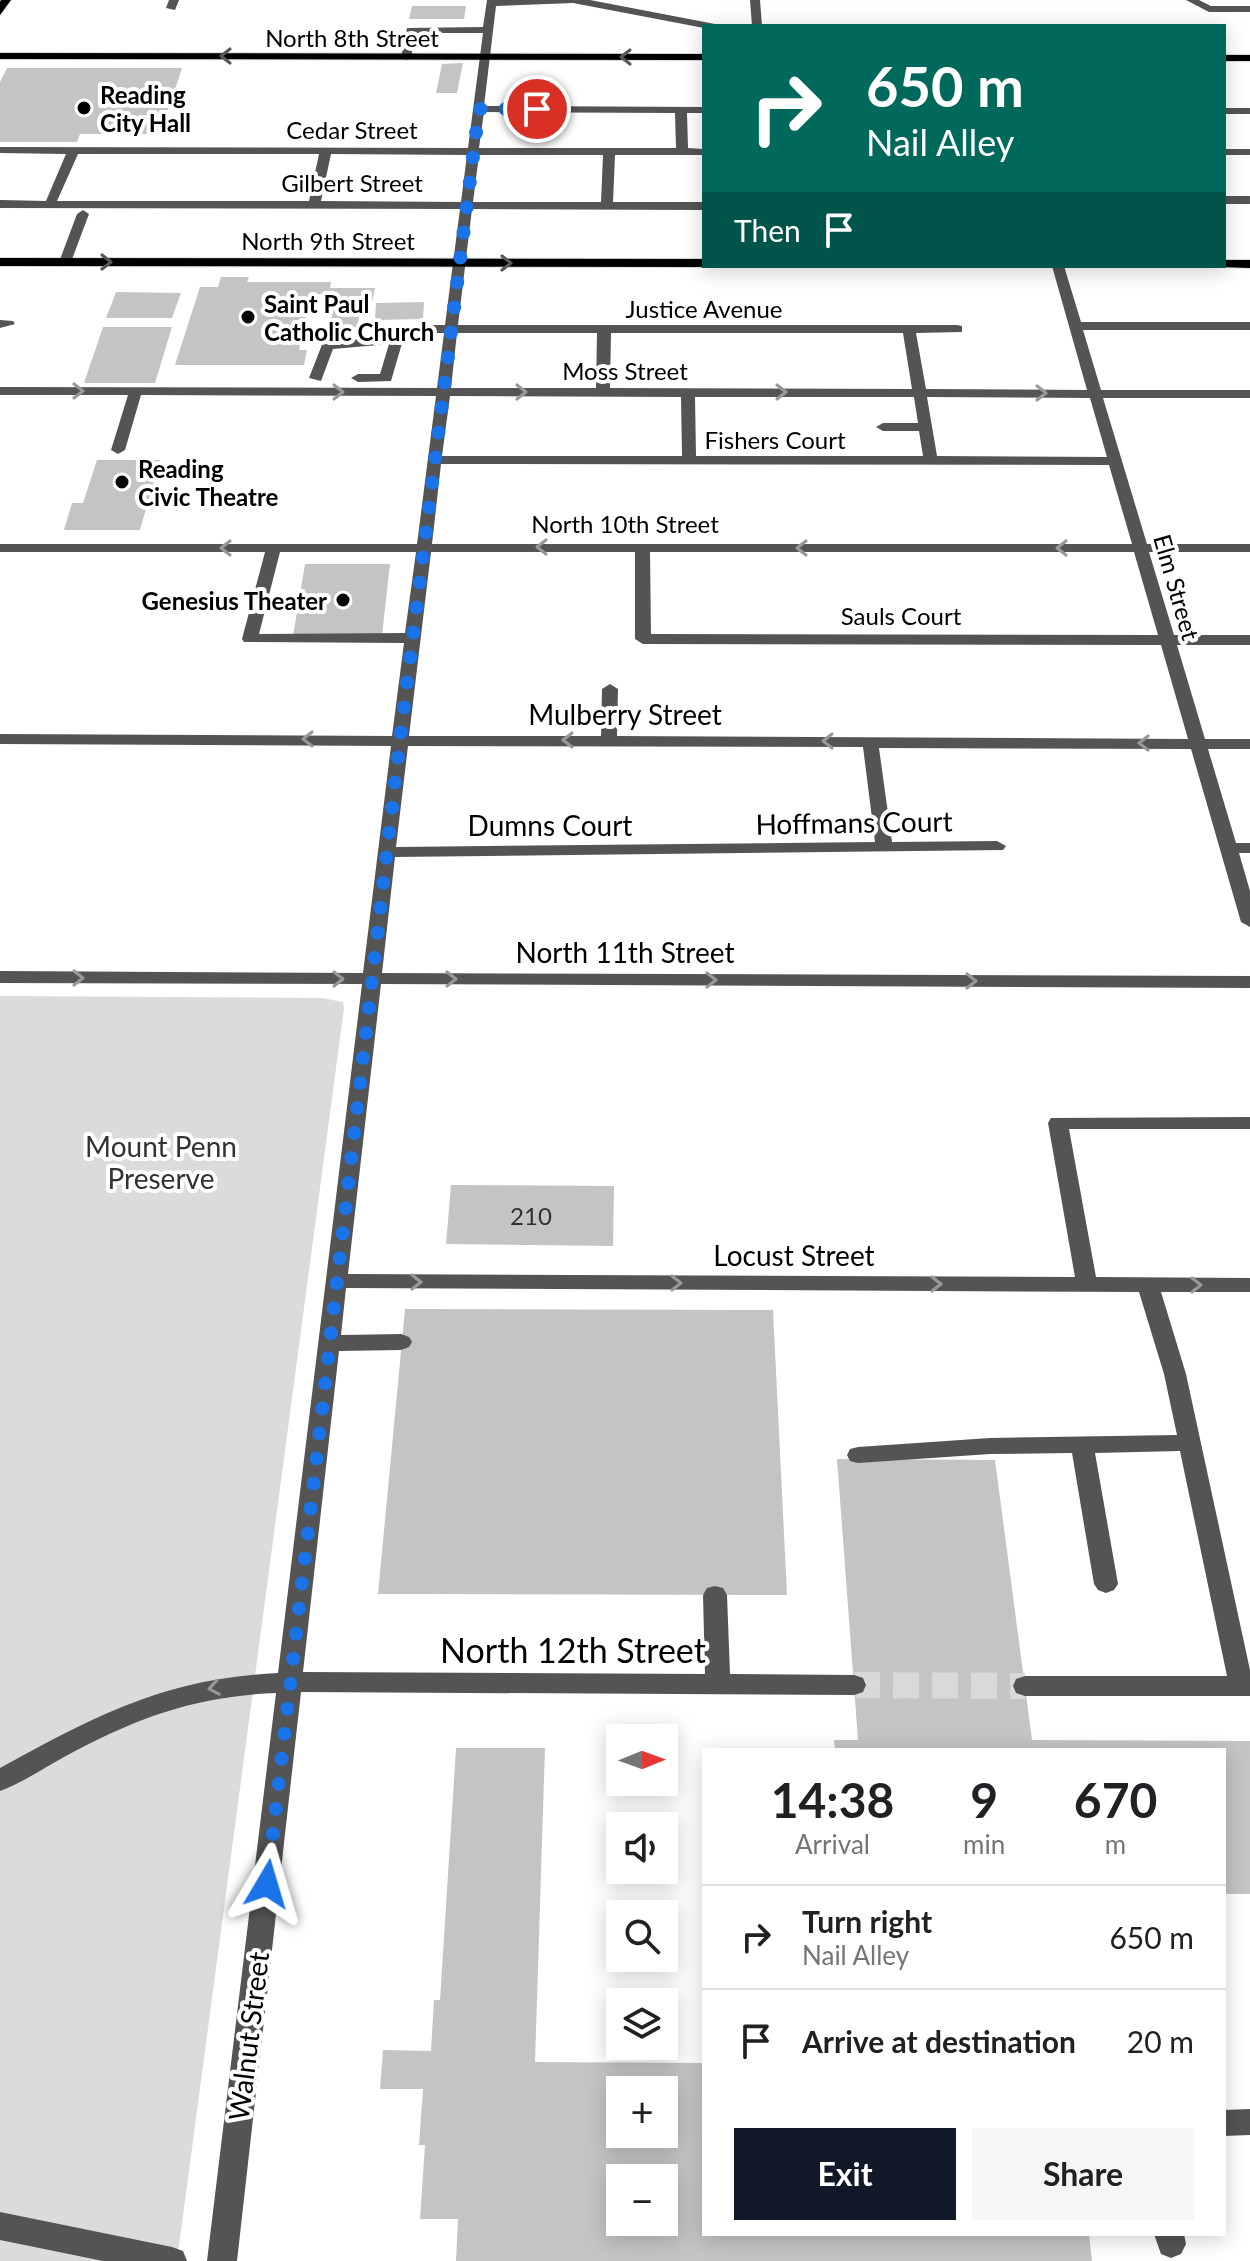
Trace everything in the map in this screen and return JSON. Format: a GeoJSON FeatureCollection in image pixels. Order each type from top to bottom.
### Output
{"type":"FeatureCollection","features":[{"type":"Feature","properties":{"kind":"main road"},"geometry":{"type":"LineString","coordinates":[[0,12],[6,0]]}},
{"type":"Feature","properties":{"kind":"main road","name":"North 8th Street"},"geometry":{"type":"LineString","coordinates":[[0,56],[702,57]]}},
{"type":"Feature","properties":{"kind":"main road"},"geometry":{"type":"LineString","coordinates":[[1226,58],[1250,58]]}},
{"type":"Feature","properties":{"kind":"main road","name":"North 9th Street"},"geometry":{"type":"LineString","coordinates":[[0,262],[702,263]]}},
{"type":"Feature","properties":{"kind":"main road"},"geometry":{"type":"LineString","coordinates":[[1226,264],[1250,264]]}},
{"type":"Feature","properties":{"kind":"street"},"geometry":{"type":"LineString","coordinates":[[492,1],[585,0]]}},
{"type":"Feature","properties":{"kind":"street"},"geometry":{"type":"LineString","coordinates":[[755,0],[757,24]]}},
{"type":"Feature","properties":{"kind":"street"},"geometry":{"type":"LineString","coordinates":[[1191,0],[1209,9],[1250,9]]}},
{"type":"Feature","properties":{"kind":"street","name":"Walnut Street"},"geometry":{"type":"LineString","coordinates":[[222,2261],[400,739],[492,1]]}},
{"type":"Feature","properties":{"kind":"street"},"geometry":{"type":"LineString","coordinates":[[576,1],[702,24]]}},
{"type":"Feature","properties":{"kind":"street"},"geometry":{"type":"LineString","coordinates":[[406,57],[411,30],[488,30]]}},
{"type":"Feature","properties":{"kind":"street"},"geometry":{"type":"LineString","coordinates":[[479,109],[702,110]]}},
{"type":"Feature","properties":{"kind":"street"},"geometry":{"type":"LineString","coordinates":[[681,110],[682,152]]}},
{"type":"Feature","properties":{"kind":"street"},"geometry":{"type":"LineString","coordinates":[[1226,111],[1250,111]]}},
{"type":"Feature","properties":{"kind":"street","name":"Cedar Street"},"geometry":{"type":"LineString","coordinates":[[0,150],[702,152]]}},
{"type":"Feature","properties":{"kind":"street"},"geometry":{"type":"LineString","coordinates":[[50,204],[73,151]]}},
{"type":"Feature","properties":{"kind":"street"},"geometry":{"type":"LineString","coordinates":[[314,204],[326,151]]}},
{"type":"Feature","properties":{"kind":"street"},"geometry":{"type":"LineString","coordinates":[[607,206],[609,152]]}},
{"type":"Feature","properties":{"kind":"street"},"geometry":{"type":"LineString","coordinates":[[1226,152],[1250,152]]}},
{"type":"Feature","properties":{"kind":"street"},"geometry":{"type":"LineString","coordinates":[[1226,200],[1250,200]]}},
{"type":"Feature","properties":{"kind":"street","name":"Gilbert Street"},"geometry":{"type":"LineString","coordinates":[[0,204],[702,206]]}},
{"type":"Feature","properties":{"kind":"street"},"geometry":{"type":"LineString","coordinates":[[65,262],[83,214]]}},
{"type":"Feature","properties":{"kind":"street","name":"Elm Street"},"geometry":{"type":"LineString","coordinates":[[1059,268],[1250,922]]}},
{"type":"Feature","properties":{"kind":"street"},"geometry":{"type":"LineString","coordinates":[[1075,326],[1250,326]]}},
{"type":"Feature","properties":{"kind":"street","name":"Justice Avenue"},"geometry":{"type":"LineString","coordinates":[[397,339],[400,329],[957,329]]}},
{"type":"Feature","properties":{"kind":"street"},"geometry":{"type":"LineString","coordinates":[[909,329],[931,461]]}},
{"type":"Feature","properties":{"kind":"street"},"geometry":{"type":"LineString","coordinates":[[603,392],[604,330]]}},
{"type":"Feature","properties":{"kind":"street"},"geometry":{"type":"LineString","coordinates":[[188,379],[208,385],[316,378],[386,378],[397,339],[328,345],[316,378]]}},
{"type":"Feature","properties":{"kind":"street","name":"Moss Street"},"geometry":{"type":"LineString","coordinates":[[0,391],[136,391],[208,385],[443,392],[1250,394]]}},
{"type":"Feature","properties":{"kind":"street"},"geometry":{"type":"LineString","coordinates":[[118,450],[136,391]]}},
{"type":"Feature","properties":{"kind":"street"},"geometry":{"type":"LineString","coordinates":[[688,392],[689,461]]}},
{"type":"Feature","properties":{"kind":"street"},"geometry":{"type":"LineString","coordinates":[[883,427],[924,427]]}},
{"type":"Feature","properties":{"kind":"street","name":"Fishers Court"},"geometry":{"type":"LineString","coordinates":[[435,460],[1115,461]]}},
{"type":"Feature","properties":{"kind":"street","name":"Sauls Court"},"geometry":{"type":"LineString","coordinates":[[642,547],[643,639],[1250,640]]}},
{"type":"Feature","properties":{"kind":"street","name":"North 10th Street"},"geometry":{"type":"LineString","coordinates":[[0,548],[1250,548]]}},
{"type":"Feature","properties":{"kind":"street"},"geometry":{"type":"LineString","coordinates":[[274,548],[250,639],[413,638]]}},
{"type":"Feature","properties":{"kind":"street"},"geometry":{"type":"LineString","coordinates":[[609,740],[610,689]]}},
{"type":"Feature","properties":{"kind":"street","name":"Mulberry Street"},"geometry":{"type":"LineString","coordinates":[[0,739],[1250,744]]}},
{"type":"Feature","properties":{"kind":"street"},"geometry":{"type":"LineString","coordinates":[[870,741],[884,845]]}},
{"type":"Feature","properties":{"kind":"street","name":"Hoffmans Court"},"geometry":{"type":"LineString","coordinates":[[712,850],[884,845],[997,846]]}},
{"type":"Feature","properties":{"kind":"street"},"geometry":{"type":"LineString","coordinates":[[1228,848],[1250,848]]}},
{"type":"Feature","properties":{"kind":"street","name":"Dumns Court"},"geometry":{"type":"LineString","coordinates":[[388,852],[712,850]]}},
{"type":"Feature","properties":{"kind":"street","name":"North 11th Street"},"geometry":{"type":"LineString","coordinates":[[0,977],[1250,982]]}},
{"type":"Feature","properties":{"kind":"street"},"geometry":{"type":"LineString","coordinates":[[1087,1285],[1058,1123],[1250,1123]]}},
{"type":"Feature","properties":{"kind":"street","name":"Locust Street"},"geometry":{"type":"LineString","coordinates":[[338,1281],[1250,1285]]}},
{"type":"Feature","properties":{"kind":"street"},"geometry":{"type":"LineString","coordinates":[[1025,1686],[1246,1686],[1175,1374],[1148,1285]]}},
{"type":"Feature","properties":{"kind":"street"},"geometry":{"type":"LineString","coordinates":[[331,1343],[401,1342]]}},
{"type":"Feature","properties":{"kind":"street"},"geometry":{"type":"LineString","coordinates":[[858,1455],[927,1448],[1189,1443]]}},
{"type":"Feature","properties":{"kind":"street"},"geometry":{"type":"LineString","coordinates":[[1082,1444],[1106,1584]]}},
{"type":"Feature","properties":{"kind":"street"},"geometry":{"type":"LineString","coordinates":[[715,1595],[718,1684]]}},
{"type":"Feature","properties":{"kind":"street","name":"North 12th Street"},"geometry":{"type":"LineString","coordinates":[[0,1780],[116,1720],[188,1693],[223,1686],[292,1682],[854,1685]]}},
{"type":"Feature","properties":{"kind":"street"},"geometry":{"type":"LineString","coordinates":[[1226,2123],[1250,2122]]}},
{"type":"Feature","properties":{"kind":"street"},"geometry":{"type":"LineString","coordinates":[[0,2226],[172,2261]]}},
{"type":"Feature","properties":{"kind":"green space","name":"Mount Penn Preserve"},"geometry":{"type":"Polygon","coordinates":[[[0,996],[322,998],[343,1002],[344,1008],[177,2261],[0,2261],[0,996]]]}},
{"type":"Feature","properties":{"kind":"building"},"geometry":{"type":"Polygon","coordinates":[[[412,6],[466,6],[464,19],[409,19],[412,6]]]}},
{"type":"Feature","properties":{"kind":"building"},"geometry":{"type":"Polygon","coordinates":[[[463,63],[457,93],[436,93],[442,64],[463,63]]]}},
{"type":"Feature","properties":{"kind":"building","name":"Reading City Hall"},"geometry":{"type":"Polygon","coordinates":[[[7,68],[182,68],[160,134],[80,134],[77,142],[0,142],[0,82],[7,68]]]}},
{"type":"Feature","properties":{"kind":"building","name":"Saint Paul Catholic Church"},"geometry":{"type":"Polygon","coordinates":[[[221,277],[249,277],[247,282],[331,282],[330,288],[375,288],[371,306],[361,306],[357,328],[329,328],[334,306],[322,306],[325,294],[312,294],[299,350],[307,350],[304,365],[175,365],[200,287],[218,287],[221,277]]]}},
{"type":"Feature","properties":{"kind":"building"},"geometry":{"type":"Polygon","coordinates":[[[116,292],[181,293],[172,318],[106,318],[116,292]]]}},
{"type":"Feature","properties":{"kind":"building"},"geometry":{"type":"Polygon","coordinates":[[[424,302],[423,319],[375,320],[376,303],[424,302]]]}},
{"type":"Feature","properties":{"kind":"building"},"geometry":{"type":"Polygon","coordinates":[[[103,327],[172,327],[155,383],[84,383],[103,327]]]}},
{"type":"Feature","properties":{"kind":"building","name":"Reading Civic Theatre"},"geometry":{"type":"Polygon","coordinates":[[[97,460],[160,460],[140,530],[64,530],[72,503],[83,503],[97,460]]]}},
{"type":"Feature","properties":{"kind":"building","name":"Genesius Theater"},"geometry":{"type":"Polygon","coordinates":[[[305,564],[390,564],[382,635],[293,636],[305,564]]]}},
{"type":"Feature","properties":{"kind":"building"},"geometry":{"type":"Polygon","coordinates":[[[451,1185],[614,1186],[613,1246],[446,1244],[451,1185]]]}},
{"type":"Feature","properties":{"kind":"building"},"geometry":{"type":"Polygon","coordinates":[[[405,1309],[773,1310],[787,1595],[378,1594],[405,1309]]]}},
{"type":"Feature","properties":{"kind":"building"},"geometry":{"type":"Polygon","coordinates":[[[837,1459],[995,1460],[1032,1740],[1250,1741],[1250,1894],[1226,1894],[1226,1748],[835,1748],[834,1740],[858,1740],[837,1459]]]}},
{"type":"Feature","properties":{"kind":"building"},"geometry":{"type":"Polygon","coordinates":[[[456,1748],[545,1748],[535,2062],[702,2063],[702,2236],[1089,2236],[1092,2261],[456,2261],[458,2219],[420,2219],[425,2145],[419,2145],[423,2089],[380,2089],[383,2050],[431,2051],[434,2000],[440,2000],[456,1748]]]}},
{"type":"Feature","properties":{"kind":"tunnel"},"geometry":{"type":"LineString","coordinates":[[854,1685],[1025,1686]]}},
{"type":"Feature","properties":{"kind":"place","name":"Reading City Hall"},"geometry":{"type":"Point","coordinates":[84,108]}},
{"type":"Feature","properties":{"kind":"place","name":"Saint Paul Catholic Church"},"geometry":{"type":"Point","coordinates":[248,317]}},
{"type":"Feature","properties":{"kind":"place","name":"Reading Civic Theatre"},"geometry":{"type":"Point","coordinates":[122,482]}},
{"type":"Feature","properties":{"kind":"place","name":"Genesius Theater"},"geometry":{"type":"Point","coordinates":[343,600]}},
{"type":"Feature","properties":{"kind":"route"},"geometry":{"type":"LineString","coordinates":[[267,1884],[400,739],[479,109],[537,109]]}}]}
